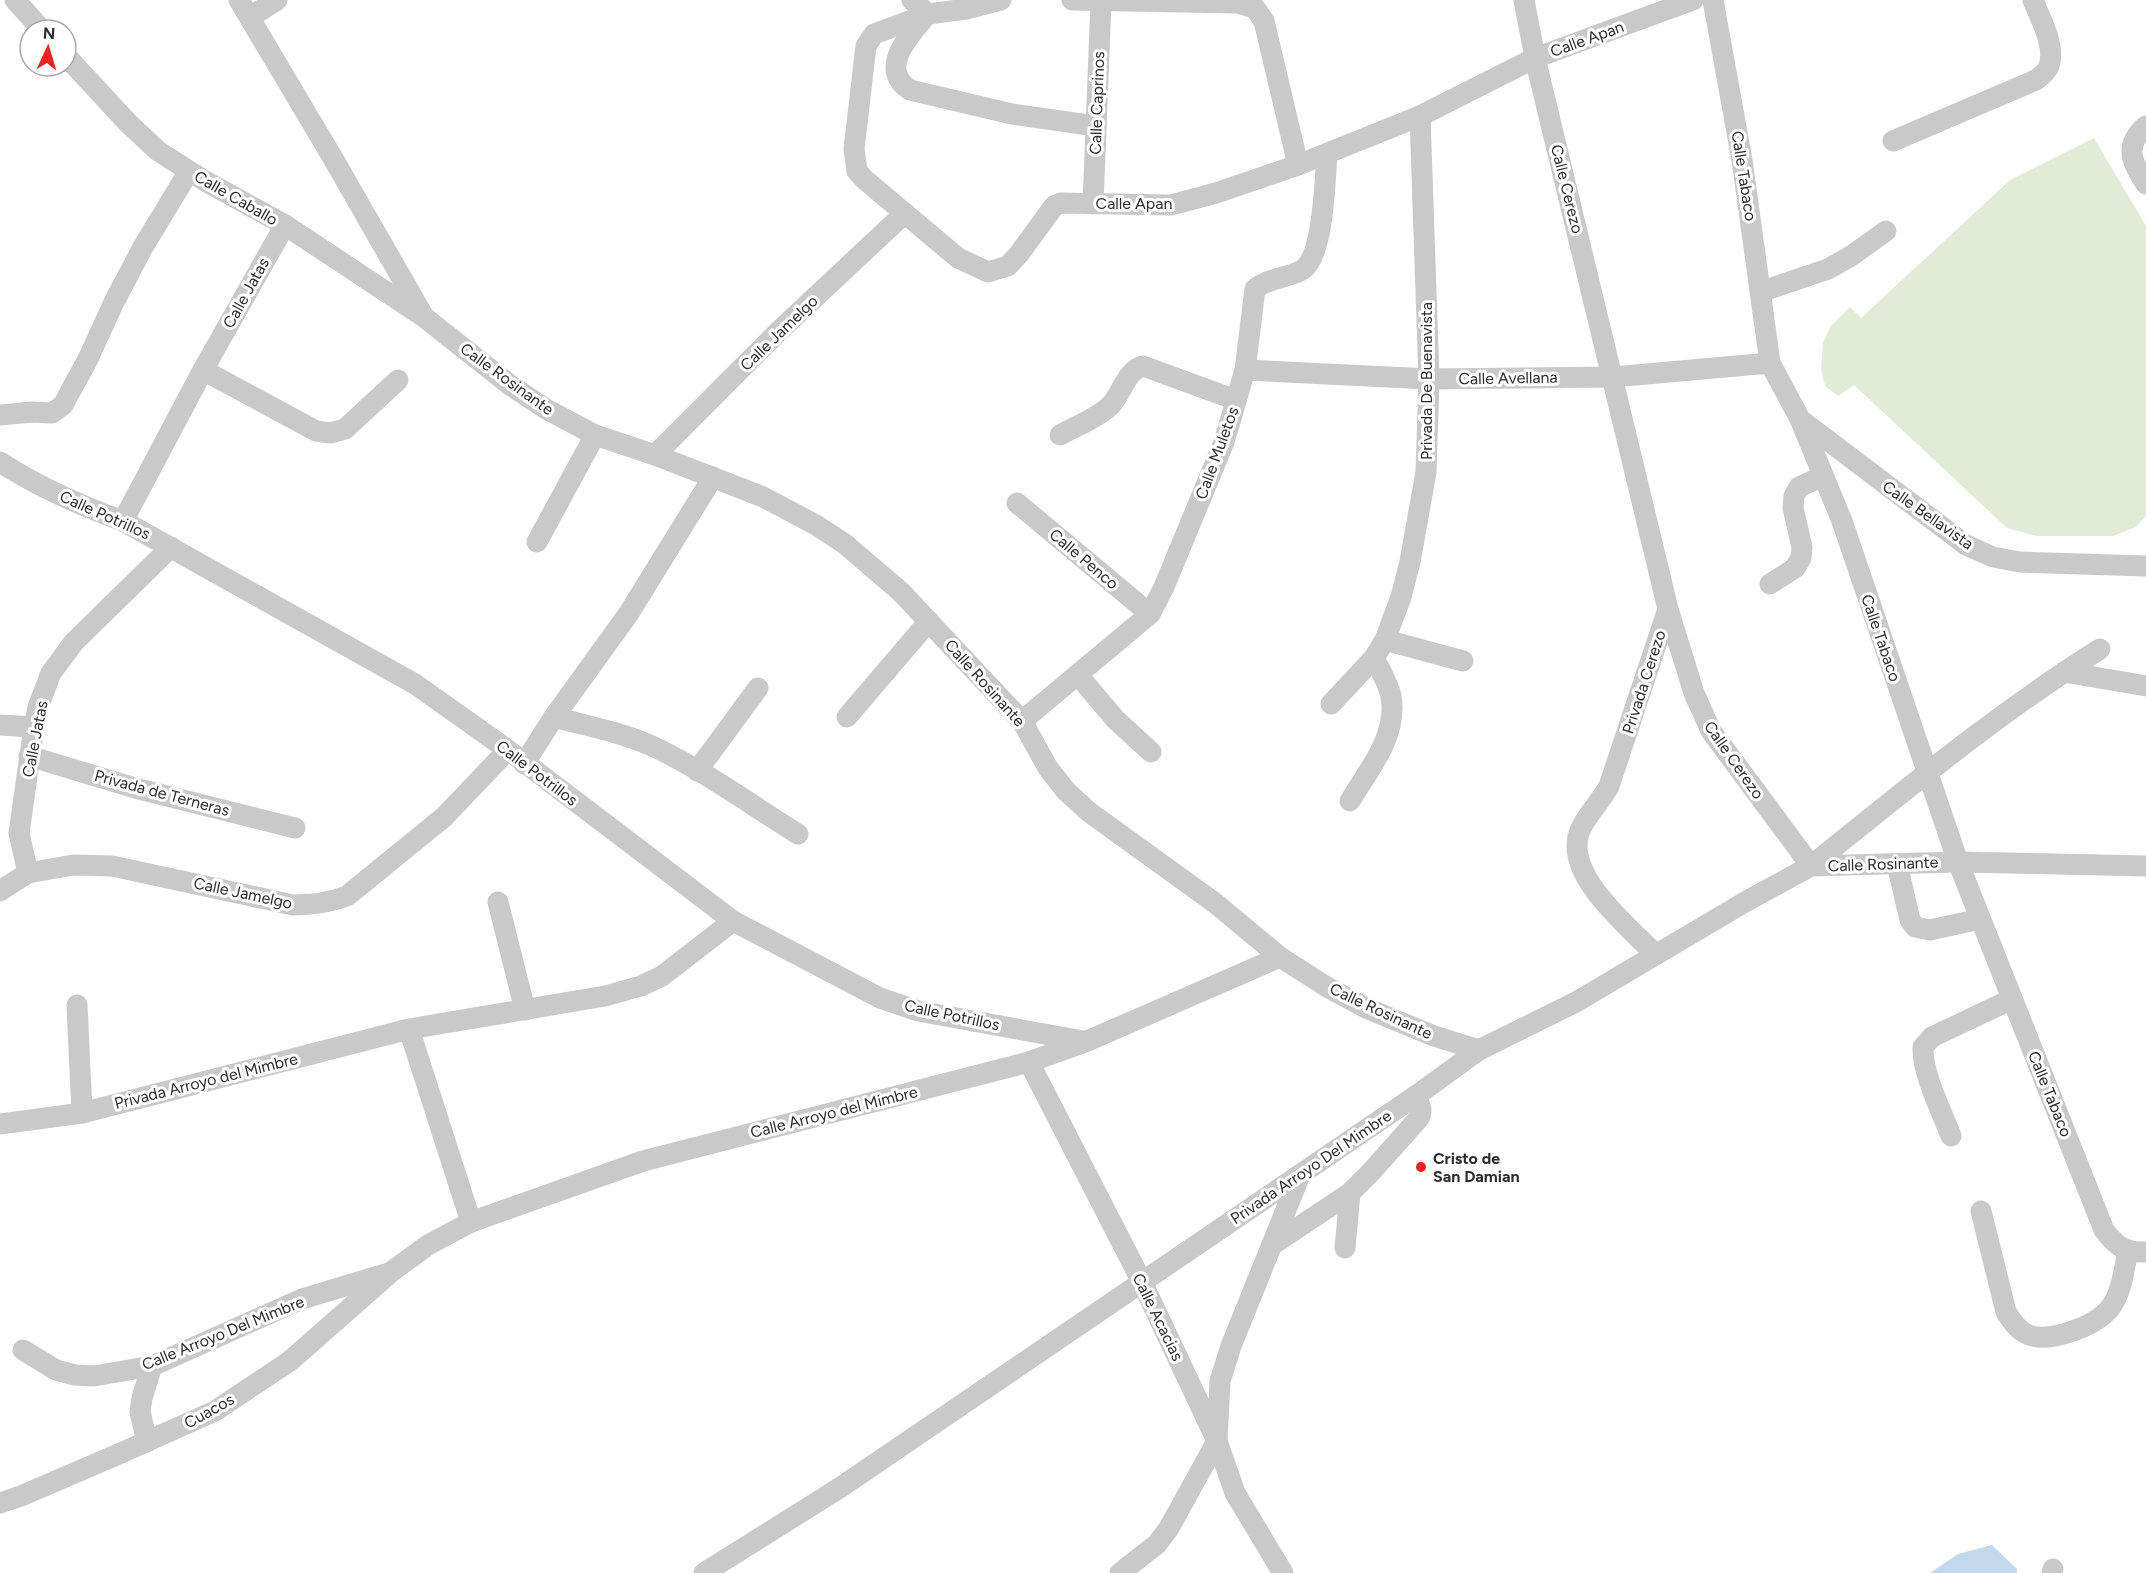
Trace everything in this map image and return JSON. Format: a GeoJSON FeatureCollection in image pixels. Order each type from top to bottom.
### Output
{"type":"FeatureCollection","features":[{"type":"Feature","properties":{"kind":"street"},"geometry":{"type":"LineString","coordinates":[[15,0],[31,18]]}},
{"type":"Feature","properties":{"kind":"street"},"geometry":{"type":"LineString","coordinates":[[244,9],[277,0]]}},
{"type":"Feature","properties":{"kind":"street"},"geometry":{"type":"LineString","coordinates":[[1001,0],[966,9],[920,7],[900,48],[896,71],[900,84],[910,90],[1012,114],[1096,126]]}},
{"type":"Feature","properties":{"kind":"street"},"geometry":{"type":"LineString","coordinates":[[1072,0],[1237,3],[1255,8],[1264,21],[1298,165]]}},
{"type":"Feature","properties":{"kind":"street","name":"Calle Cerezo"},"geometry":{"type":"LineString","coordinates":[[1524,0],[1535,58],[1613,377]]}},
{"type":"Feature","properties":{"kind":"street","name":"Calle Apan"},"geometry":{"type":"LineString","coordinates":[[920,7],[874,34],[868,41],[854,149],[857,171],[958,258],[988,272],[1008,266],[1054,206],[1061,203],[1171,205],[1216,194],[1327,154],[1420,116],[1535,58],[1693,0]]}},
{"type":"Feature","properties":{"kind":"street","name":"Calle Tabaco"},"geometry":{"type":"LineString","coordinates":[[1713,0],[1742,160],[1770,363],[1800,420],[1842,521],[1958,862],[2104,1230],[2114,1244],[2137,1251]]}},
{"type":"Feature","properties":{"kind":"street"},"geometry":{"type":"LineString","coordinates":[[1893,141],[2036,80],[2044,74],[2049,68],[2050,47],[2033,0]]}},
{"type":"Feature","properties":{"kind":"street","name":"Calle Caprinos"},"geometry":{"type":"LineString","coordinates":[[1093,204],[1101,2]]}},
{"type":"Feature","properties":{"kind":"street","name":"Calle Rosinante"},"geometry":{"type":"LineString","coordinates":[[244,9],[424,317],[510,385],[546,409],[595,435],[655,455],[763,497],[816,525],[845,544],[876,568],[1022,721],[1048,768],[1066,791],[1104,823],[1215,903],[1280,957],[1327,987],[1366,1008],[1434,1036],[1479,1050],[1576,1002],[1655,954],[1811,866],[1958,862]]}},
{"type":"Feature","properties":{"kind":"street","name":"Calle Caballo"},"geometry":{"type":"LineString","coordinates":[[78,69],[141,136],[158,150],[189,171],[285,225],[424,317]]}},
{"type":"Feature","properties":{"kind":"street","name":"Privada De Buenavista"},"geometry":{"type":"LineString","coordinates":[[1331,704],[1380,649],[1401,597],[1410,562],[1426,472],[1429,379],[1420,116]]}},
{"type":"Feature","properties":{"kind":"street"},"geometry":{"type":"LineString","coordinates":[[2146,126],[2139,132],[2132,145],[2134,162],[2146,184]]}},
{"type":"Feature","properties":{"kind":"street","name":"Calle Muletos"},"geometry":{"type":"LineString","coordinates":[[1022,721],[1150,614],[1164,587],[1224,442],[1245,370],[1255,290],[1263,284],[1301,270],[1312,259],[1322,219],[1327,154]]}},
{"type":"Feature","properties":{"kind":"street"},"geometry":{"type":"LineString","coordinates":[[0,415],[52,413],[63,405],[138,256],[189,171]]}},
{"type":"Feature","properties":{"kind":"street","name":"Calle Jamelgo"},"geometry":{"type":"LineString","coordinates":[[655,455],[778,332],[905,213]]}},
{"type":"Feature","properties":{"kind":"street","name":"Calle Jatas"},"geometry":{"type":"LineString","coordinates":[[123,520],[203,370],[285,225]]}},
{"type":"Feature","properties":{"kind":"street"},"geometry":{"type":"LineString","coordinates":[[1760,292],[1828,269],[1886,231]]}},
{"type":"Feature","properties":{"kind":"street","name":"Calle Avellana"},"geometry":{"type":"LineString","coordinates":[[1245,370],[1429,379],[1613,377],[1770,363]]}},
{"type":"Feature","properties":{"kind":"street"},"geometry":{"type":"LineString","coordinates":[[1059,435],[1109,407],[1134,370],[1143,366],[1236,400]]}},
{"type":"Feature","properties":{"kind":"street"},"geometry":{"type":"LineString","coordinates":[[203,370],[316,431],[330,433],[345,429],[398,380]]}},
{"type":"Feature","properties":{"kind":"street","name":"Privada Cerezo"},"geometry":{"type":"LineString","coordinates":[[1613,377],[1668,609],[1609,786],[1584,821],[1576,846],[1580,866],[1591,886],[1655,954]]}},
{"type":"Feature","properties":{"kind":"street","name":"Calle Bellavista"},"geometry":{"type":"LineString","coordinates":[[1800,420],[1966,545],[1993,557],[2020,562],[2146,566]]}},
{"type":"Feature","properties":{"kind":"street"},"geometry":{"type":"LineString","coordinates":[[537,542],[595,435]]}},
{"type":"Feature","properties":{"kind":"street","name":"Calle Potrillos"},"geometry":{"type":"LineString","coordinates":[[0,462],[23,477],[72,502],[123,520],[415,684],[508,750],[733,921],[880,998],[918,1011],[1085,1042]]}},
{"type":"Feature","properties":{"kind":"street"},"geometry":{"type":"LineString","coordinates":[[1770,584],[1795,568],[1801,558],[1802,547],[1793,508],[1794,496],[1799,487],[1823,476]]}},
{"type":"Feature","properties":{"kind":"street"},"geometry":{"type":"LineString","coordinates":[[524,764],[554,717],[629,613],[713,477]]}},
{"type":"Feature","properties":{"kind":"street","name":"Calle Penco"},"geometry":{"type":"LineString","coordinates":[[1017,503],[1150,614]]}},
{"type":"Feature","properties":{"kind":"street","name":"Calle Jatas"},"geometry":{"type":"LineString","coordinates":[[28,873],[19,832],[34,727],[51,673],[74,642],[171,547]]}},
{"type":"Feature","properties":{"kind":"street","name":"Calle Cerezo"},"geometry":{"type":"LineString","coordinates":[[1668,609],[1694,693],[1711,730],[1811,866]]}},
{"type":"Feature","properties":{"kind":"street"},"geometry":{"type":"LineString","coordinates":[[847,717],[928,621]]}},
{"type":"Feature","properties":{"kind":"street"},"geometry":{"type":"LineString","coordinates":[[1350,801],[1386,741],[1393,717],[1380,649],[1463,661]]}},
{"type":"Feature","properties":{"kind":"street"},"geometry":{"type":"LineString","coordinates":[[1811,866],[1926,773],[2064,672],[2100,649]]}},
{"type":"Feature","properties":{"kind":"street"},"geometry":{"type":"LineString","coordinates":[[2064,672],[2146,686]]}},
{"type":"Feature","properties":{"kind":"street"},"geometry":{"type":"LineString","coordinates":[[1078,675],[1114,718],[1150,752]]}},
{"type":"Feature","properties":{"kind":"street"},"geometry":{"type":"LineString","coordinates":[[697,771],[758,688]]}},
{"type":"Feature","properties":{"kind":"street"},"geometry":{"type":"LineString","coordinates":[[554,717],[626,736],[652,746],[697,771],[798,834]]}},
{"type":"Feature","properties":{"kind":"street"},"geometry":{"type":"LineString","coordinates":[[0,724],[34,727]]}},
{"type":"Feature","properties":{"kind":"street","name":"Calle Jamelgo"},"geometry":{"type":"LineString","coordinates":[[0,891],[28,873],[73,865],[112,866],[293,905],[332,902],[347,896],[444,818],[508,750]]}},
{"type":"Feature","properties":{"kind":"street","name":"Privada de Terneras"},"geometry":{"type":"LineString","coordinates":[[29,756],[135,788],[295,828]]}},
{"type":"Feature","properties":{"kind":"street"},"geometry":{"type":"LineString","coordinates":[[1958,862],[2146,867]]}},
{"type":"Feature","properties":{"kind":"street"},"geometry":{"type":"LineString","coordinates":[[1897,864],[1910,920],[1915,927],[1930,930],[1980,918]]}},
{"type":"Feature","properties":{"kind":"street"},"geometry":{"type":"LineString","coordinates":[[498,902],[525,1010]]}},
{"type":"Feature","properties":{"kind":"street","name":"Privada Arroyo del Mimbre"},"geometry":{"type":"LineString","coordinates":[[0,1124],[82,1113],[409,1029],[605,996],[641,986],[662,976],[733,921]]}},
{"type":"Feature","properties":{"kind":"street","name":"Calle Arroyo del Mimbre"},"geometry":{"type":"LineString","coordinates":[[391,1272],[429,1245],[471,1221],[643,1161],[1029,1062],[1085,1042],[1280,957]]}},
{"type":"Feature","properties":{"kind":"street"},"geometry":{"type":"LineString","coordinates":[[1951,1136],[1926,1070],[1922,1057],[1923,1047],[1932,1038],[2012,999]]}},
{"type":"Feature","properties":{"kind":"street"},"geometry":{"type":"LineString","coordinates":[[77,1005],[82,1113]]}},
{"type":"Feature","properties":{"kind":"street"},"geometry":{"type":"LineString","coordinates":[[409,1029],[471,1221]]}},
{"type":"Feature","properties":{"kind":"street","name":"Privada Arroyo Del Mimbre"},"geometry":{"type":"LineString","coordinates":[[704,1573],[841,1487],[1417,1095],[1479,1050]]}},
{"type":"Feature","properties":{"kind":"street","name":"Calle Acacias"},"geometry":{"type":"LineString","coordinates":[[1029,1062],[1142,1282],[1216,1441],[1235,1493],[1283,1573]]}},
{"type":"Feature","properties":{"kind":"street"},"geometry":{"type":"LineString","coordinates":[[1272,1245],[1350,1193],[1371,1172],[1420,1117],[1421,1110],[1417,1095]]}},
{"type":"Feature","properties":{"kind":"street"},"geometry":{"type":"LineString","coordinates":[[1120,1573],[1157,1544],[1169,1528],[1216,1441],[1220,1381],[1300,1174]]}},
{"type":"Feature","properties":{"kind":"street"},"geometry":{"type":"LineString","coordinates":[[1345,1248],[1350,1193]]}},
{"type":"Feature","properties":{"kind":"street"},"geometry":{"type":"LineString","coordinates":[[1981,1211],[2006,1312],[2013,1324],[2027,1334],[2042,1338],[2098,1320],[2110,1309],[2117,1298],[2137,1251]]}},
{"type":"Feature","properties":{"kind":"street","name":"Calle Arroyo Del Mimbre"},"geometry":{"type":"LineString","coordinates":[[23,1350],[56,1370],[75,1375],[94,1376],[152,1366],[302,1299],[391,1272]]}},
{"type":"Feature","properties":{"kind":"street","name":"Cuacos"},"geometry":{"type":"LineString","coordinates":[[0,1503],[21,1496],[215,1411],[290,1361],[391,1272]]}},
{"type":"Feature","properties":{"kind":"street"},"geometry":{"type":"LineString","coordinates":[[147,1442],[140,1412],[152,1366]]}},
{"type":"Feature","properties":{"kind":"green space"},"geometry":{"type":"Polygon","coordinates":[[[2094,138],[2146,226],[2146,516],[2136,527],[2113,536],[2037,536],[2007,528],[1854,385],[1838,396],[1825,386],[1821,369],[1823,342],[1831,326],[1850,307],[1861,318],[2010,180],[2094,138]]]}},
{"type":"Feature","properties":{"kind":"water"},"geometry":{"type":"Polygon","coordinates":[[[1992,1545],[2017,1569],[2017,1573],[1930,1573],[1958,1554],[1992,1545]]]}},
{"type":"Feature","properties":{"kind":"place","name":"Cristo de San Damian"},"geometry":{"type":"Point","coordinates":[1421,1167]}}]}
